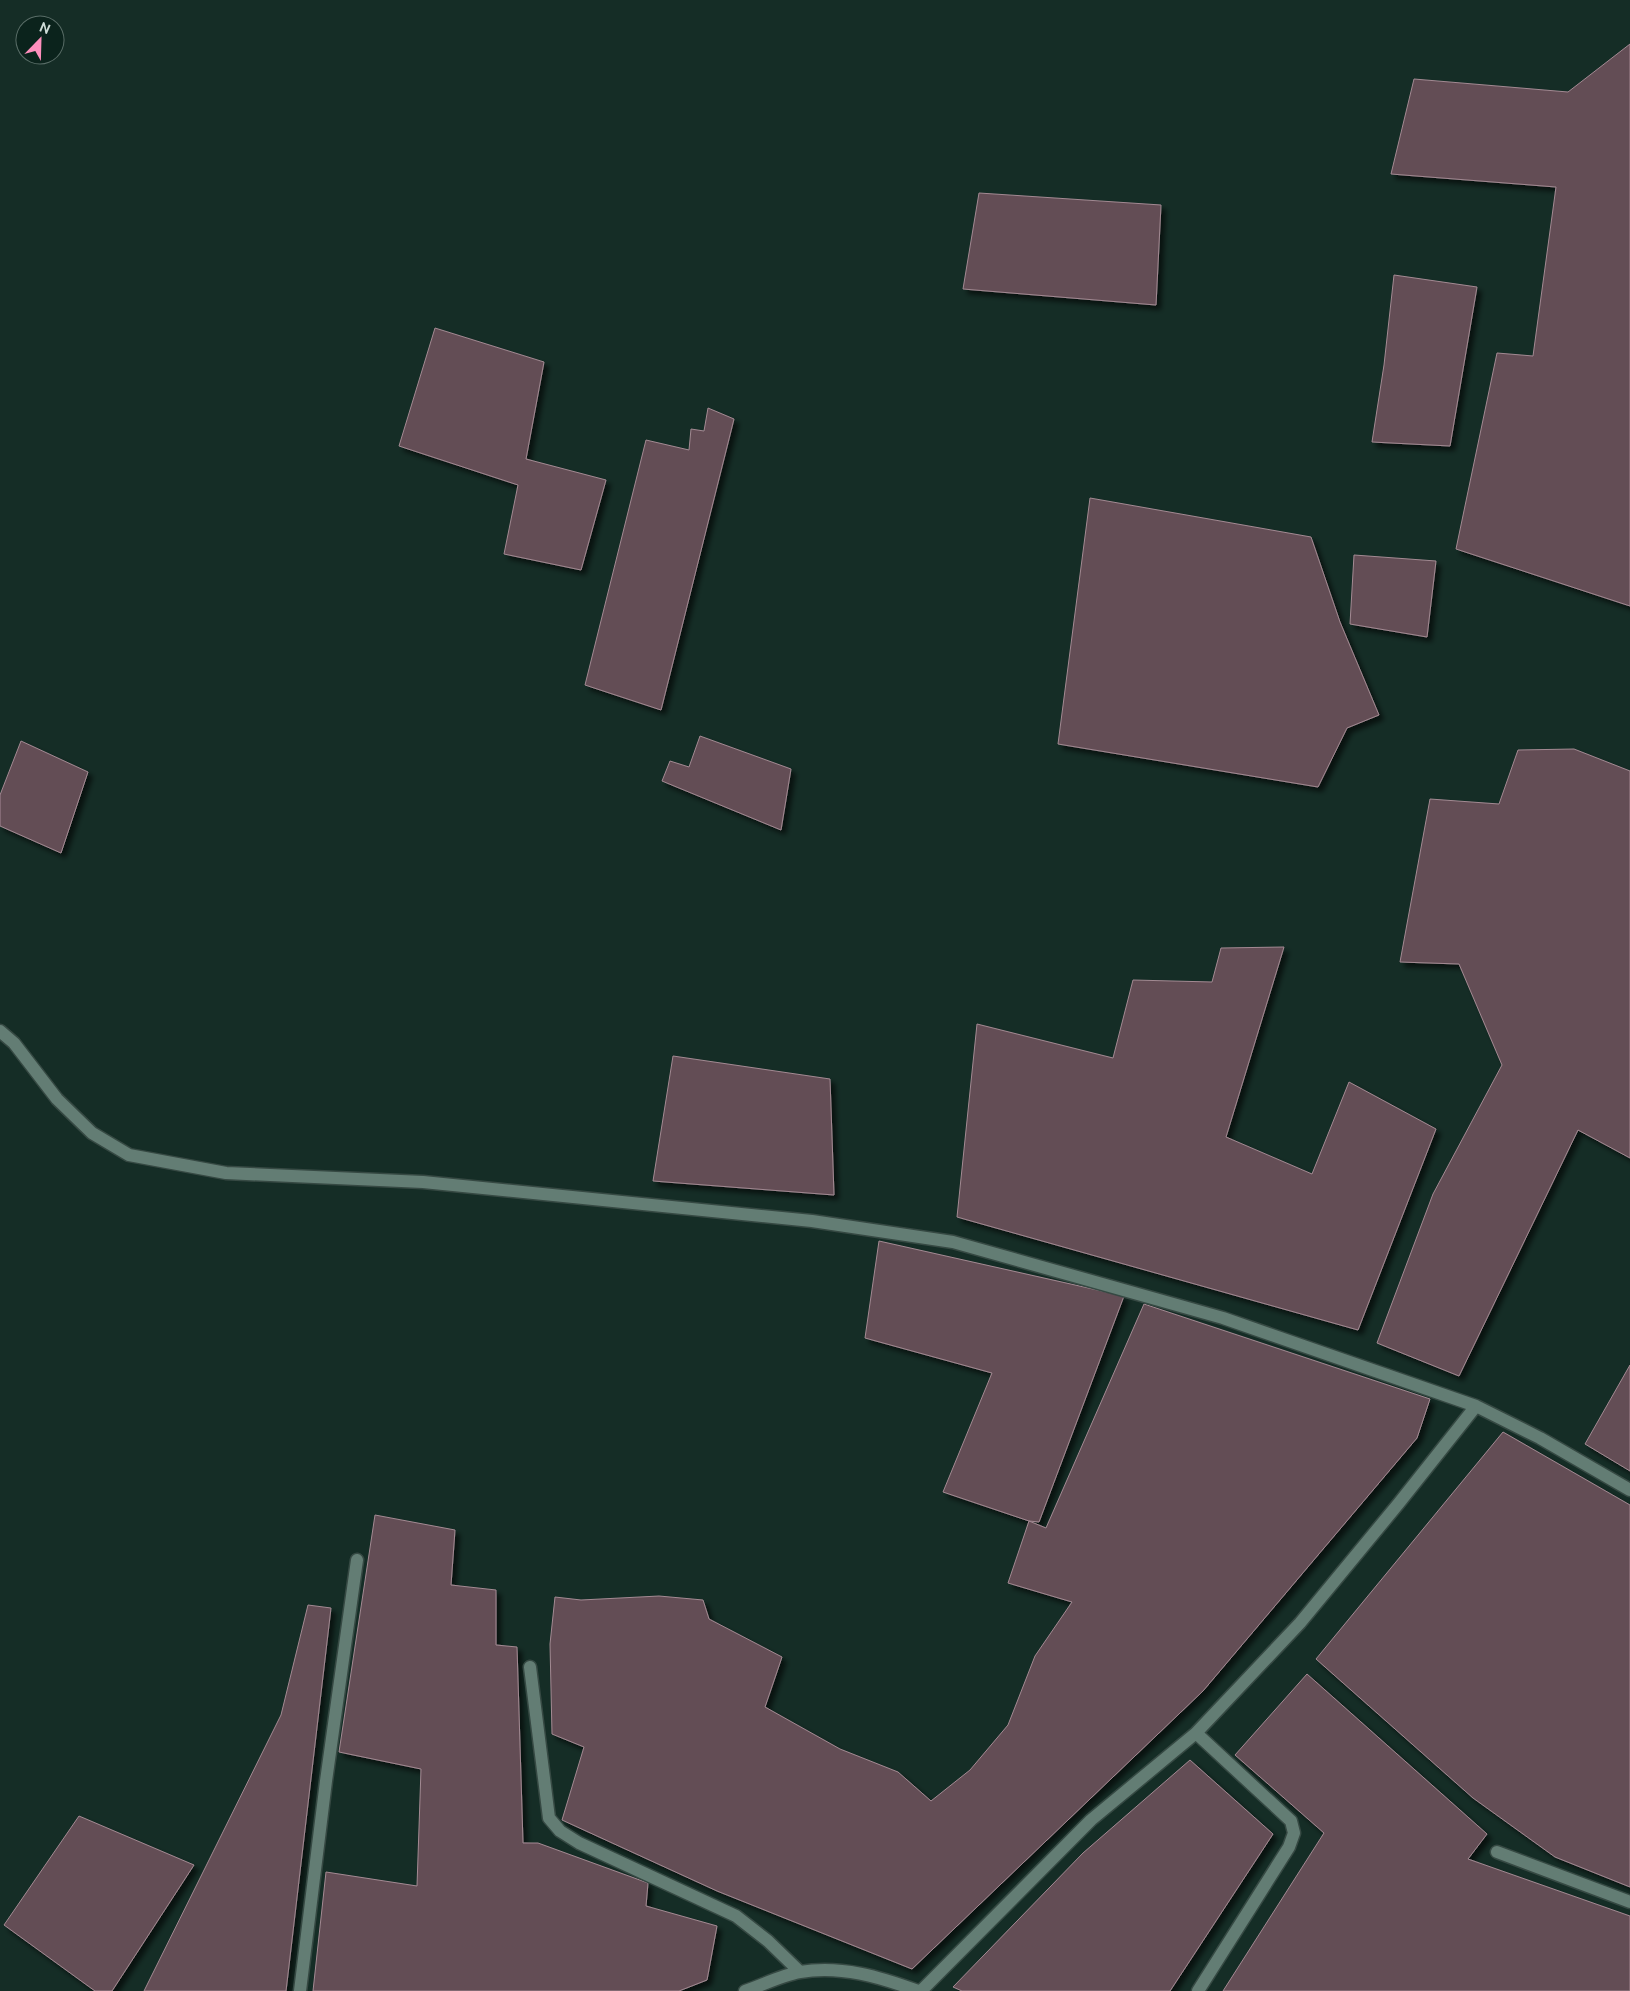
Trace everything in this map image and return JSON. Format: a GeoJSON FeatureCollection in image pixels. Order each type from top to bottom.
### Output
{"type":"FeatureCollection","features":[{"type":"Feature","properties":{"kind":"street"},"geometry":{"type":"LineString","coordinates":[[0,1031],[14,1043],[57,1099],[92,1133],[129,1155],[226,1173],[423,1182],[812,1221],[953,1242],[1223,1318],[1476,1406],[1540,1438],[1630,1490]]}},
{"type":"Feature","properties":{"kind":"street"},"geometry":{"type":"LineString","coordinates":[[745,1991],[762,1988],[800,1972],[839,1970],[883,1978],[920,1991],[1090,1820],[1196,1732],[1300,1623],[1476,1406]]}},
{"type":"Feature","properties":{"kind":"street"},"geometry":{"type":"LineString","coordinates":[[300,1991],[327,1772],[357,1560]]}},
{"type":"Feature","properties":{"kind":"street"},"geometry":{"type":"LineString","coordinates":[[530,1667],[549,1818],[560,1831],[579,1843],[736,1916],[768,1941],[800,1972]]}},
{"type":"Feature","properties":{"kind":"street"},"geometry":{"type":"LineString","coordinates":[[1196,1732],[1291,1821],[1294,1833],[1289,1847],[1198,1991]]}},
{"type":"Feature","properties":{"kind":"street"},"geometry":{"type":"LineString","coordinates":[[1497,1852],[1630,1902]]}},
{"type":"Feature","properties":{"kind":"building"},"geometry":{"type":"Polygon","coordinates":[[[1630,44],[1630,606],[1456,549],[1497,353],[1533,356],[1556,187],[1391,174],[1414,79],[1568,92],[1630,44]]]}},
{"type":"Feature","properties":{"kind":"building"},"geometry":{"type":"Polygon","coordinates":[[[979,193],[1161,205],[1156,305],[963,289],[979,193]]]}},
{"type":"Feature","properties":{"kind":"building"},"geometry":{"type":"Polygon","coordinates":[[[1394,275],[1477,287],[1450,446],[1372,442],[1384,365],[1394,275]]]}},
{"type":"Feature","properties":{"kind":"building"},"geometry":{"type":"Polygon","coordinates":[[[435,328],[544,362],[526,459],[606,480],[581,570],[504,554],[518,485],[399,446],[435,328]]]}},
{"type":"Feature","properties":{"kind":"building"},"geometry":{"type":"Polygon","coordinates":[[[708,408],[734,419],[661,710],[585,685],[646,440],[689,450],[691,429],[704,431],[708,408]]]}},
{"type":"Feature","properties":{"kind":"building"},"geometry":{"type":"Polygon","coordinates":[[[1090,498],[1311,537],[1340,622],[1379,715],[1347,728],[1318,787],[1058,744],[1090,498]]]}},
{"type":"Feature","properties":{"kind":"building"},"geometry":{"type":"Polygon","coordinates":[[[1354,555],[1436,561],[1427,637],[1350,624],[1354,555]]]}},
{"type":"Feature","properties":{"kind":"building"},"geometry":{"type":"Polygon","coordinates":[[[700,736],[791,769],[781,830],[662,781],[670,761],[689,767],[700,736]]]}},
{"type":"Feature","properties":{"kind":"building"},"geometry":{"type":"Polygon","coordinates":[[[21,741],[88,772],[61,853],[0,826],[0,795],[21,741]]]}},
{"type":"Feature","properties":{"kind":"building"},"geometry":{"type":"Polygon","coordinates":[[[1574,749],[1630,771],[1630,1158],[1578,1130],[1459,1376],[1377,1343],[1433,1194],[1502,1065],[1459,964],[1400,962],[1430,799],[1499,804],[1518,750],[1574,749]]]}},
{"type":"Feature","properties":{"kind":"building"},"geometry":{"type":"Polygon","coordinates":[[[1284,947],[1226,1137],[1312,1174],[1349,1082],[1436,1129],[1358,1330],[957,1217],[977,1024],[1113,1058],[1133,980],[1212,982],[1221,948],[1284,947]]]}},
{"type":"Feature","properties":{"kind":"building"},"geometry":{"type":"Polygon","coordinates":[[[673,1056],[830,1079],[834,1195],[653,1181],[673,1056]]]}},
{"type":"Feature","properties":{"kind":"building"},"geometry":{"type":"Polygon","coordinates":[[[879,1241],[1124,1296],[1039,1522],[1029,1521],[943,1492],[992,1373],[865,1338],[879,1241]]]}},
{"type":"Feature","properties":{"kind":"building"},"geometry":{"type":"Polygon","coordinates":[[[1144,1304],[1430,1399],[1417,1438],[1203,1691],[912,1969],[717,1891],[562,1820],[584,1747],[552,1734],[550,1644],[555,1597],[581,1600],[659,1596],[703,1600],[709,1619],[782,1657],[765,1707],[840,1749],[898,1772],[931,1801],[970,1770],[1008,1725],[1035,1656],[1072,1602],[1008,1583],[1029,1521],[1046,1528],[1144,1304]]]}},
{"type":"Feature","properties":{"kind":"building"},"geometry":{"type":"Polygon","coordinates":[[[1630,1365],[1630,1471],[1585,1444],[1630,1365]]]}},
{"type":"Feature","properties":{"kind":"building"},"geometry":{"type":"Polygon","coordinates":[[[1503,1432],[1630,1505],[1630,1887],[1555,1857],[1473,1798],[1316,1659],[1503,1432]]]}},
{"type":"Feature","properties":{"kind":"building"},"geometry":{"type":"Polygon","coordinates":[[[375,1515],[455,1530],[451,1585],[496,1590],[496,1645],[517,1647],[523,1843],[538,1843],[648,1883],[646,1906],[717,1926],[707,1980],[679,1991],[313,1991],[326,1872],[417,1886],[421,1769],[339,1752],[375,1515]]]}},
{"type":"Feature","properties":{"kind":"building"},"geometry":{"type":"Polygon","coordinates":[[[308,1605],[331,1608],[286,1991],[144,1991],[281,1715],[308,1605]]]}},
{"type":"Feature","properties":{"kind":"building"},"geometry":{"type":"Polygon","coordinates":[[[1307,1674],[1487,1834],[1468,1859],[1630,1916],[1630,1991],[1223,1991],[1324,1833],[1235,1755],[1307,1674]]]}},
{"type":"Feature","properties":{"kind":"building"},"geometry":{"type":"Polygon","coordinates":[[[1190,1760],[1273,1834],[1170,1991],[962,1991],[953,1987],[1083,1853],[1190,1760]]]}},
{"type":"Feature","properties":{"kind":"building"},"geometry":{"type":"Polygon","coordinates":[[[79,1816],[194,1865],[112,1991],[95,1991],[4,1925],[79,1816]]]}}]}
